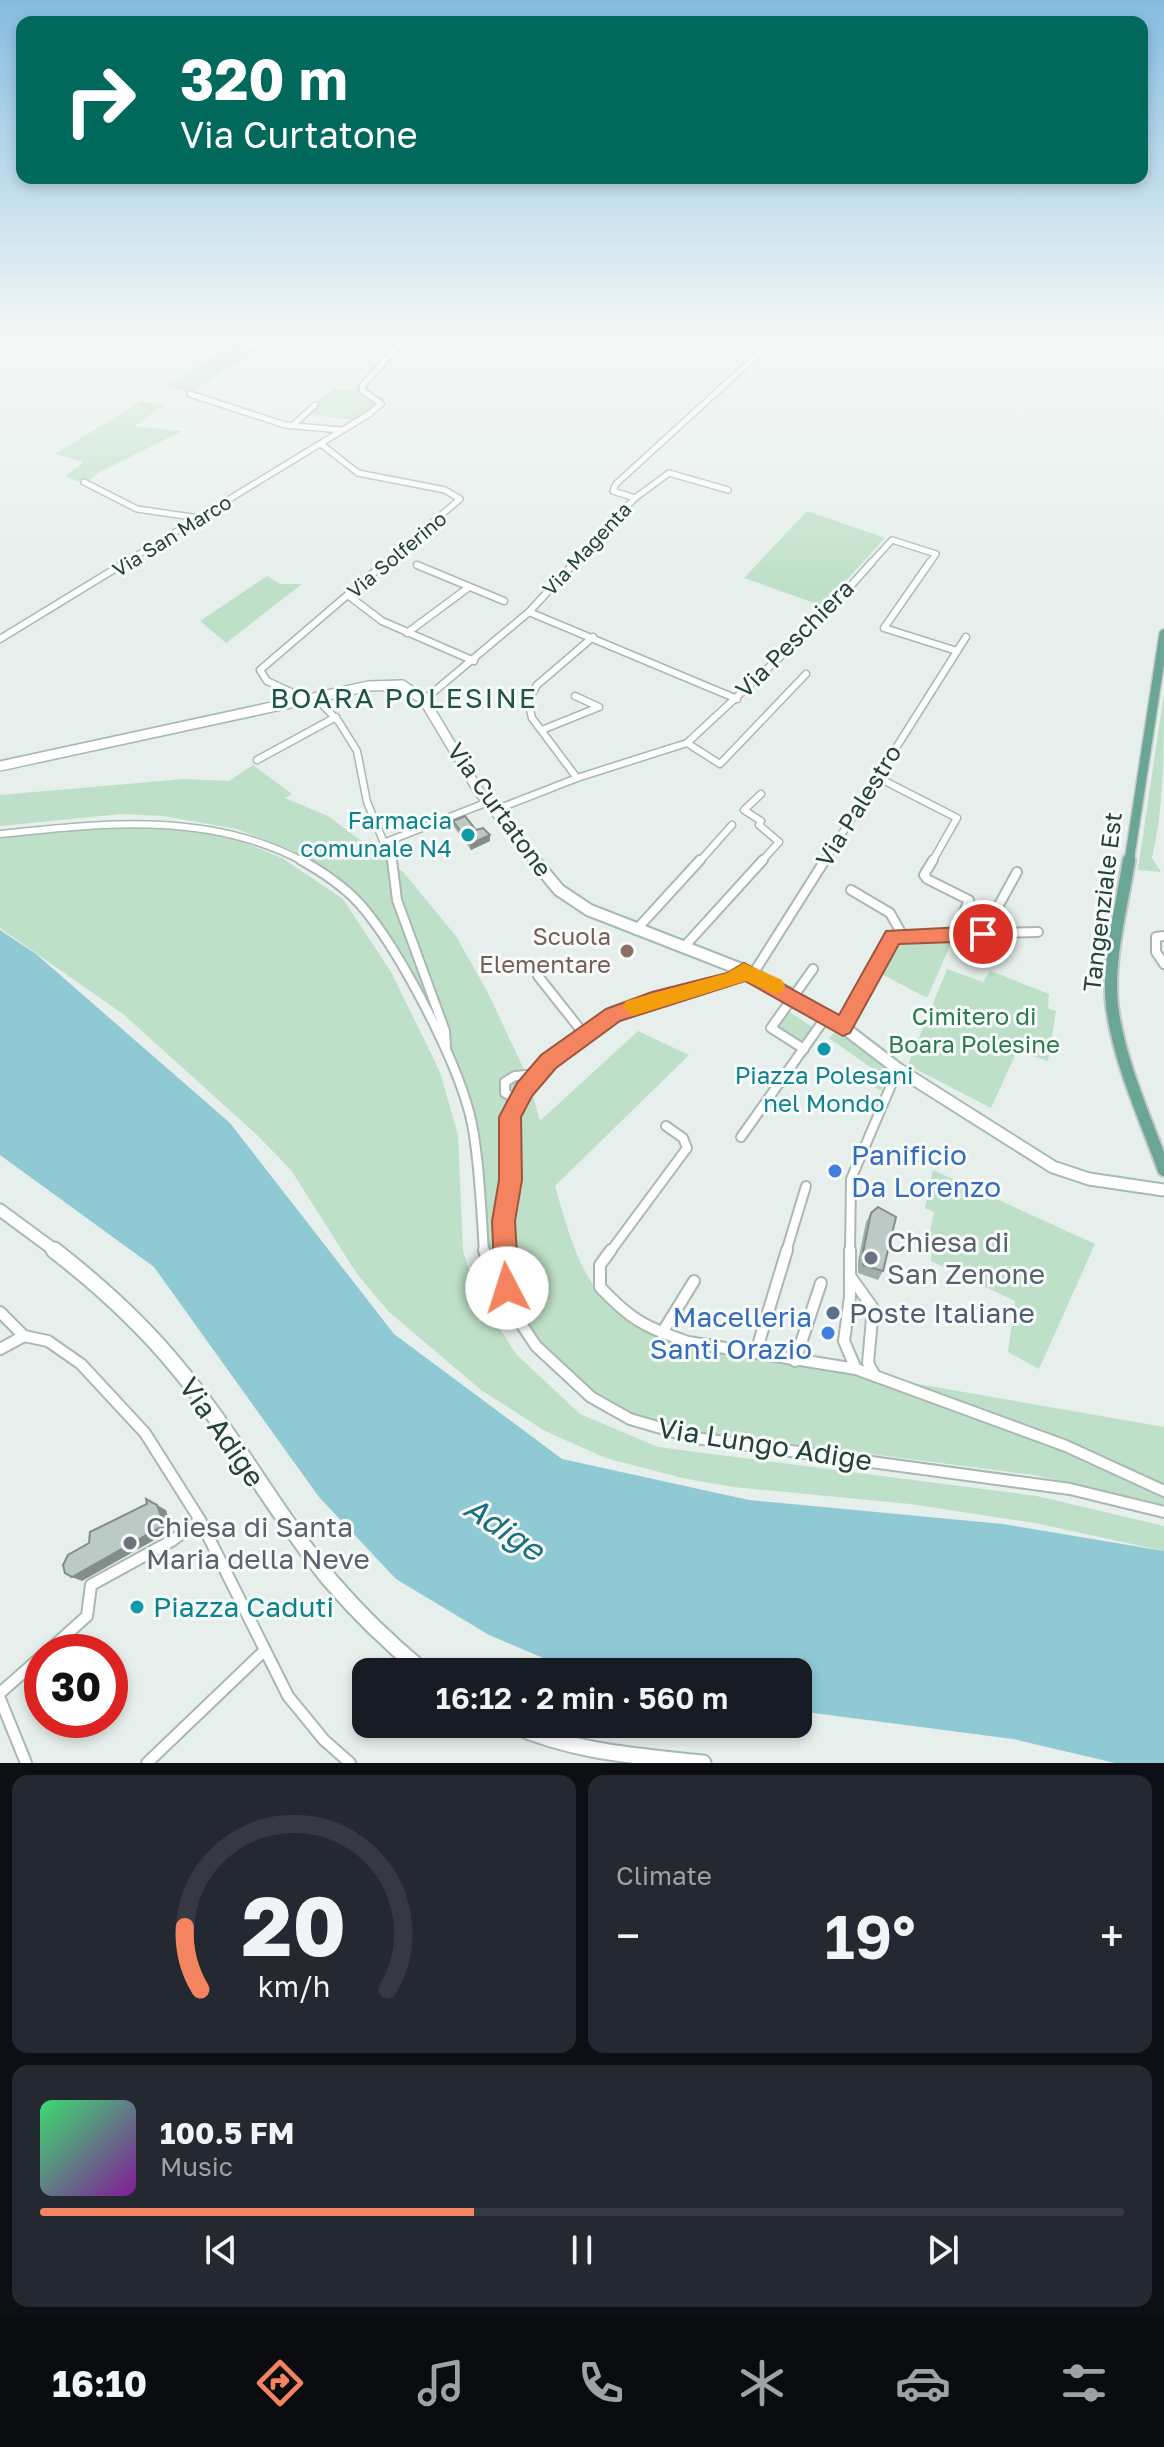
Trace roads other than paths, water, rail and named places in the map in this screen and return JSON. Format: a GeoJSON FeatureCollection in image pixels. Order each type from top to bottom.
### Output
{"type":"FeatureCollection","features":[{"type":"Feature","properties":{"kind":"main road","name":"Tangenziale Est"},"geometry":{"type":"LineString","coordinates":[[1164,634],[1112,985],[1112,1004],[1122,1052],[1164,1170]]}},
{"type":"Feature","properties":{"kind":"street"},"geometry":{"type":"LineString","coordinates":[[271,419],[292,426],[343,430]]}},
{"type":"Feature","properties":{"kind":"street"},"geometry":{"type":"LineString","coordinates":[[292,426],[299,419]]}},
{"type":"Feature","properties":{"kind":"street","name":"Via San Marco"},"geometry":{"type":"LineString","coordinates":[[0,639],[359,419]]}},
{"type":"Feature","properties":{"kind":"street","name":"Via Magenta"},"geometry":{"type":"LineString","coordinates":[[424,700],[529,612],[635,498],[613,491],[685,419]]}},
{"type":"Feature","properties":{"kind":"street","name":"Via Solferino"},"geometry":{"type":"LineString","coordinates":[[310,698],[268,681],[260,670],[460,499],[445,490],[358,473],[321,444]]}},
{"type":"Feature","properties":{"kind":"street"},"geometry":{"type":"LineString","coordinates":[[635,498],[669,473],[728,490]]}},
{"type":"Feature","properties":{"kind":"street"},"geometry":{"type":"LineString","coordinates":[[84,482],[137,509],[200,518]]}},
{"type":"Feature","properties":{"kind":"street","name":"Via Peschiera"},"geometry":{"type":"LineString","coordinates":[[386,842],[687,743],[822,618],[892,540],[936,554],[884,628],[957,651]]}},
{"type":"Feature","properties":{"kind":"street"},"geometry":{"type":"LineString","coordinates":[[417,565],[504,601]]}},
{"type":"Feature","properties":{"kind":"street"},"geometry":{"type":"LineString","coordinates":[[407,633],[469,587]]}},
{"type":"Feature","properties":{"kind":"street"},"geometry":{"type":"LineString","coordinates":[[349,596],[382,621],[474,661]]}},
{"type":"Feature","properties":{"kind":"street"},"geometry":{"type":"LineString","coordinates":[[529,612],[737,699]]}},
{"type":"Feature","properties":{"kind":"street"},"geometry":{"type":"LineString","coordinates":[[577,778],[529,711],[531,692],[593,637]]}},
{"type":"Feature","properties":{"kind":"street","name":"Via Palestro"},"geometry":{"type":"LineString","coordinates":[[749,972],[966,637]]}},
{"type":"Feature","properties":{"kind":"street"},"geometry":{"type":"LineString","coordinates":[[687,743],[720,764],[806,674]]}},
{"type":"Feature","properties":{"kind":"street"},"geometry":{"type":"LineString","coordinates":[[0,766],[390,683],[412,689],[424,700]]}},
{"type":"Feature","properties":{"kind":"street"},"geometry":{"type":"LineString","coordinates":[[542,730],[599,707],[575,696]]}},
{"type":"Feature","properties":{"kind":"street"},"geometry":{"type":"LineString","coordinates":[[310,698],[336,717],[359,755],[363,791],[386,842],[398,884],[397,900],[445,1031],[446,1048]]}},
{"type":"Feature","properties":{"kind":"street","name":"Via Curtatone"},"geometry":{"type":"LineString","coordinates":[[424,700],[492,806],[559,890],[589,910],[749,972],[795,997],[843,1027],[898,1069],[1053,1167],[1089,1179],[1164,1190]]}},
{"type":"Feature","properties":{"kind":"street"},"geometry":{"type":"LineString","coordinates":[[257,760],[336,717]]}},
{"type":"Feature","properties":{"kind":"street"},"geometry":{"type":"LineString","coordinates":[[877,777],[957,818],[924,875],[969,900],[954,935]]}},
{"type":"Feature","properties":{"kind":"street"},"geometry":{"type":"LineString","coordinates":[[683,948],[779,842],[759,825],[761,821],[744,810],[761,794]]}},
{"type":"Feature","properties":{"kind":"street","name":"Via Lungo Adige"},"geometry":{"type":"LineString","coordinates":[[0,834],[115,822],[179,823],[232,833],[283,851],[331,880],[363,909],[387,942],[446,1048],[471,1123],[485,1261],[510,1310],[552,1364],[607,1408],[647,1426],[695,1438],[1070,1489],[1164,1512]]}},
{"type":"Feature","properties":{"kind":"street"},"geometry":{"type":"LineString","coordinates":[[636,930],[732,825]]}},
{"type":"Feature","properties":{"kind":"street"},"geometry":{"type":"LineString","coordinates":[[983,934],[1017,872]]}},
{"type":"Feature","properties":{"kind":"street"},"geometry":{"type":"LineString","coordinates":[[851,890],[890,913],[903,936]]}},
{"type":"Feature","properties":{"kind":"street"},"geometry":{"type":"LineString","coordinates":[[843,1027],[893,936],[1038,932]]}},
{"type":"Feature","properties":{"kind":"street"},"geometry":{"type":"LineString","coordinates":[[1164,936],[1156,937],[1155,944],[1164,964]]}},
{"type":"Feature","properties":{"kind":"street"},"geometry":{"type":"LineString","coordinates":[[804,1049],[771,1028],[813,969]]}},
{"type":"Feature","properties":{"kind":"street"},"geometry":{"type":"LineString","coordinates":[[510,1310],[503,1266],[503,1221],[510,1180],[510,1117],[522,1095],[539,1073],[584,1034],[613,1015],[652,1000],[749,972]]}},
{"type":"Feature","properties":{"kind":"street"},"geometry":{"type":"LineString","coordinates":[[538,976],[584,1034]]}},
{"type":"Feature","properties":{"kind":"street"},"geometry":{"type":"LineString","coordinates":[[741,1137],[826,1017]]}},
{"type":"Feature","properties":{"kind":"street"},"geometry":{"type":"LineString","coordinates":[[856,1369],[844,1341],[850,1276],[851,1179],[898,1069]]}},
{"type":"Feature","properties":{"kind":"street"},"geometry":{"type":"LineString","coordinates":[[522,1095],[513,1097],[505,1093],[505,1082],[515,1076],[539,1073]]}},
{"type":"Feature","properties":{"kind":"street"},"geometry":{"type":"LineString","coordinates":[[666,1126],[683,1138],[687,1148],[600,1265],[600,1287],[627,1316],[688,1342],[856,1369],[913,1387],[1066,1446],[1164,1491]]}},
{"type":"Feature","properties":{"kind":"street"},"geometry":{"type":"LineString","coordinates":[[756,1352],[806,1186]]}},
{"type":"Feature","properties":{"kind":"street","name":"Via Adige"},"geometry":{"type":"LineString","coordinates":[[0,1210],[63,1257],[142,1327],[199,1394],[334,1588],[367,1626],[407,1658]]}},
{"type":"Feature","properties":{"kind":"street"},"geometry":{"type":"LineString","coordinates":[[850,1276],[873,1308],[868,1363],[870,1372],[880,1379]]}},
{"type":"Feature","properties":{"kind":"street"},"geometry":{"type":"LineString","coordinates":[[662,1333],[694,1281]]}},
{"type":"Feature","properties":{"kind":"street"},"geometry":{"type":"LineString","coordinates":[[795,1361],[821,1283]]}},
{"type":"Feature","properties":{"kind":"street"},"geometry":{"type":"LineString","coordinates":[[0,1312],[24,1336],[48,1341],[81,1364],[145,1433],[200,1520],[263,1652],[288,1696],[324,1740],[350,1763]]}},
{"type":"Feature","properties":{"kind":"street"},"geometry":{"type":"LineString","coordinates":[[0,1349],[24,1336]]}},
{"type":"Feature","properties":{"kind":"street"},"geometry":{"type":"LineString","coordinates":[[67,1634],[87,1616],[91,1585],[173,1540],[200,1520]]}},
{"type":"Feature","properties":{"kind":"street"},"geometry":{"type":"LineString","coordinates":[[147,1763],[263,1652]]}},
{"type":"Feature","properties":{"kind":"street"},"geometry":{"type":"LineString","coordinates":[[24,1673],[0,1696],[26,1763]]}},
{"type":"Feature","properties":{"kind":"street"},"geometry":{"type":"LineString","coordinates":[[543,1738],[595,1752],[638,1759],[703,1763]]}},
{"type":"Feature","properties":{"kind":"water","name":"Adige"},"geometry":{"type":"Polygon","coordinates":[[[0,930],[36,954],[230,1123],[394,1334],[562,1459],[749,1500],[1003,1524],[1164,1551],[1164,1763],[1115,1763],[1013,1739],[812,1713],[812,1658],[543,1658],[489,1635],[396,1579],[319,1497],[154,1267],[0,1155],[0,930]]]}},
{"type":"Feature","properties":{"kind":"place","name":"Farmacia comunale N4"},"geometry":{"type":"Point","coordinates":[468,835]}},
{"type":"Feature","properties":{"kind":"place","name":"Scuola Elementare"},"geometry":{"type":"Point","coordinates":[627,951]}},
{"type":"Feature","properties":{"kind":"place","name":"Piazza Polesani nel Mondo"},"geometry":{"type":"Point","coordinates":[824,1049]}},
{"type":"Feature","properties":{"kind":"place","name":"Panificio Da Lorenzo"},"geometry":{"type":"Point","coordinates":[835,1171]}},
{"type":"Feature","properties":{"kind":"place","name":"Chiesa di San Zenone"},"geometry":{"type":"Point","coordinates":[871,1258]}},
{"type":"Feature","properties":{"kind":"place","name":"Poste Italiane"},"geometry":{"type":"Point","coordinates":[833,1313]}},
{"type":"Feature","properties":{"kind":"place","name":"Macelleria Santi Orazio"},"geometry":{"type":"Point","coordinates":[828,1333]}},
{"type":"Feature","properties":{"kind":"place","name":"Chiesa di Santa Maria della Neve"},"geometry":{"type":"Point","coordinates":[130,1543]}},
{"type":"Feature","properties":{"kind":"place","name":"Piazza Caduti"},"geometry":{"type":"Point","coordinates":[137,1607]}},
{"type":"Feature","properties":{"kind":"district","name":"BOARA POLESINE"},"geometry":{"type":"Point","coordinates":[404,698]}},
{"type":"Feature","properties":{"kind":"park label","name":"Cimitero di Boara Polesine"},"geometry":{"type":"Point","coordinates":[974,1031]}}]}
